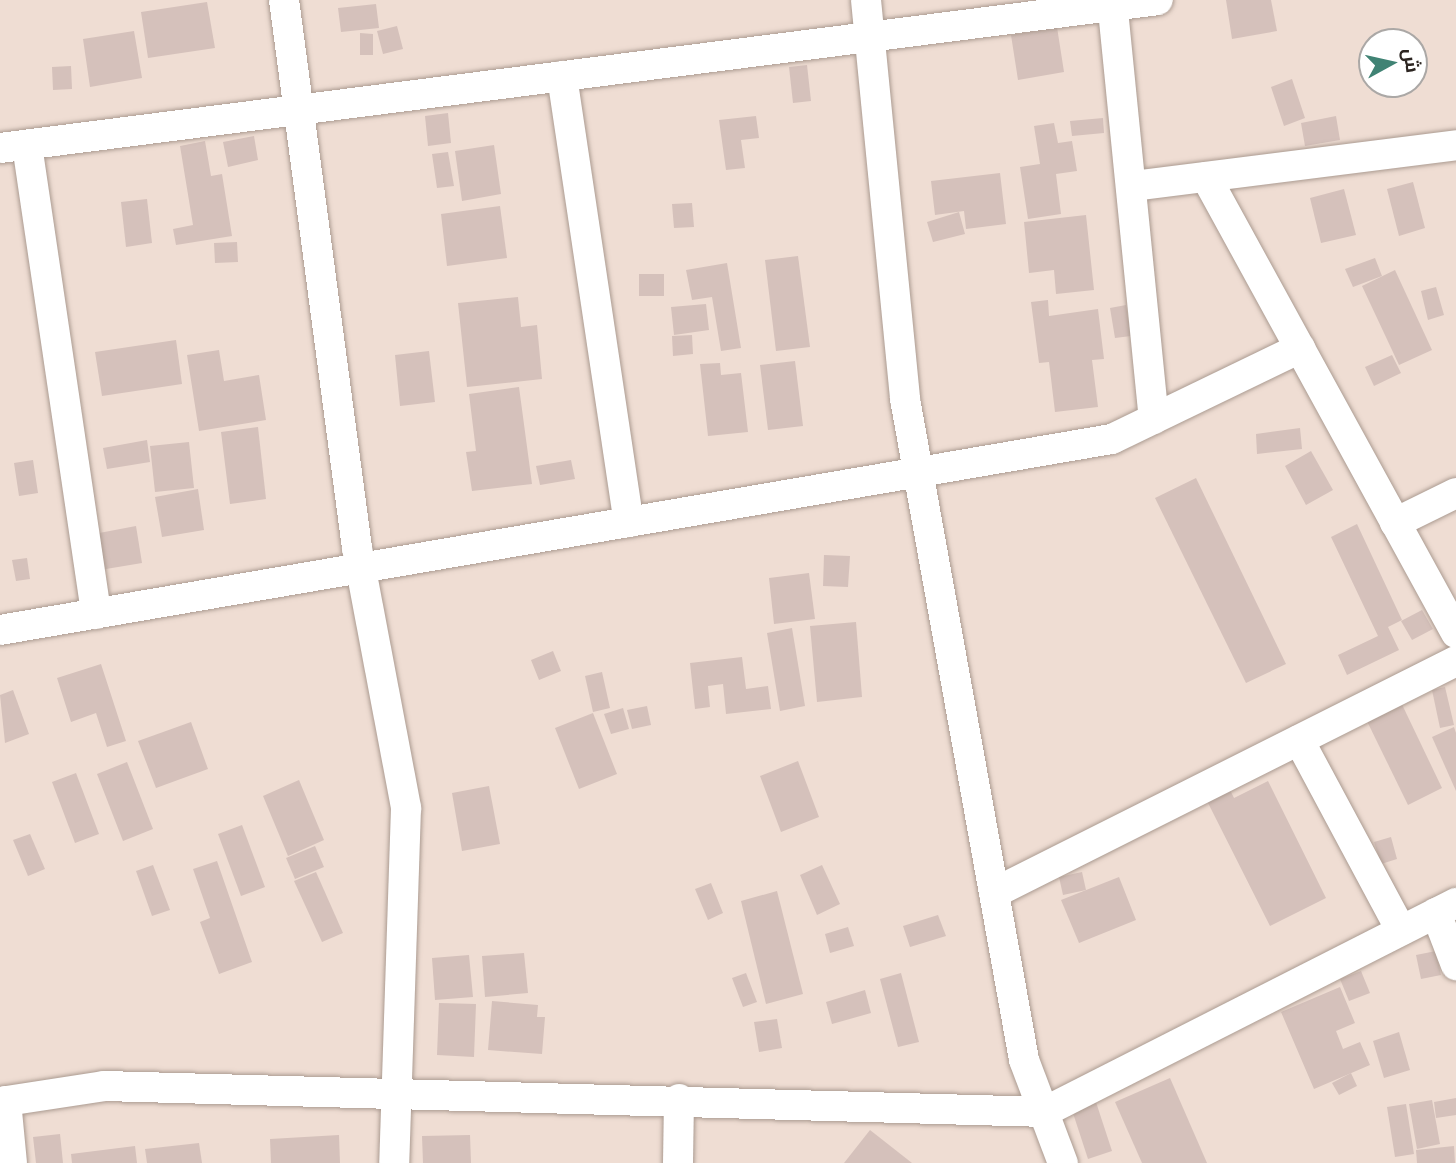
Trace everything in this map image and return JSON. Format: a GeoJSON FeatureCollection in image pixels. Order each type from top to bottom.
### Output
{"type":"FeatureCollection","features":[{"type":"Feature","properties":{"kind":"street"},"geometry":{"type":"LineString","coordinates":[[284,0],[360,568],[406,808],[394,1163]]}},
{"type":"Feature","properties":{"kind":"street"},"geometry":{"type":"LineString","coordinates":[[866,0],[918,472],[1024,1060],[1063,1163]]}},
{"type":"Feature","properties":{"kind":"street"},"geometry":{"type":"LineString","coordinates":[[96,614],[14,146],[870,37],[1112,3],[1158,0]]}},
{"type":"Feature","properties":{"kind":"street"},"geometry":{"type":"LineString","coordinates":[[1112,3],[1133,186],[1154,419]]}},
{"type":"Feature","properties":{"kind":"street"},"geometry":{"type":"LineString","coordinates":[[562,76],[629,522]]}},
{"type":"Feature","properties":{"kind":"street"},"geometry":{"type":"LineString","coordinates":[[1133,186],[1456,145]]}},
{"type":"Feature","properties":{"kind":"street"},"geometry":{"type":"LineString","coordinates":[[1206,177],[1456,633]]}},
{"type":"Feature","properties":{"kind":"street"},"geometry":{"type":"LineString","coordinates":[[0,630],[1112,439],[1300,348]]}},
{"type":"Feature","properties":{"kind":"street"},"geometry":{"type":"LineString","coordinates":[[1395,523],[1456,493]]}},
{"type":"Feature","properties":{"kind":"street"},"geometry":{"type":"LineString","coordinates":[[994,893],[1456,661]]}},
{"type":"Feature","properties":{"kind":"street"},"geometry":{"type":"LineString","coordinates":[[1299,740],[1401,930]]}},
{"type":"Feature","properties":{"kind":"street"},"geometry":{"type":"LineString","coordinates":[[12,1163],[3,1101],[104,1086],[396,1090],[1044,1112],[1446,908],[1456,965]]}},
{"type":"Feature","properties":{"kind":"street"},"geometry":{"type":"LineString","coordinates":[[678,1163],[680,1099]]}},
{"type":"Feature","properties":{"kind":"building"},"geometry":{"type":"Polygon","coordinates":[[[1226,0],[1271,0],[1277,31],[1232,39],[1226,0]]]}},
{"type":"Feature","properties":{"kind":"building"},"geometry":{"type":"Polygon","coordinates":[[[207,2],[215,48],[148,58],[141,12],[207,2]]]}},
{"type":"Feature","properties":{"kind":"building"},"geometry":{"type":"Polygon","coordinates":[[[376,4],[379,28],[341,32],[338,8],[376,4]]]}},
{"type":"Feature","properties":{"kind":"building"},"geometry":{"type":"Polygon","coordinates":[[[397,26],[403,49],[383,54],[377,31],[397,26]]]}},
{"type":"Feature","properties":{"kind":"building"},"geometry":{"type":"Polygon","coordinates":[[[1057,27],[1064,72],[1018,80],[1011,35],[1057,27]]]}},
{"type":"Feature","properties":{"kind":"building"},"geometry":{"type":"Polygon","coordinates":[[[134,31],[142,78],[90,87],[83,39],[134,31]]]}},
{"type":"Feature","properties":{"kind":"building"},"geometry":{"type":"Polygon","coordinates":[[[360,33],[373,34],[373,55],[360,55],[360,33]]]}},
{"type":"Feature","properties":{"kind":"building"},"geometry":{"type":"Polygon","coordinates":[[[807,65],[811,101],[793,103],[789,67],[807,65]]]}},
{"type":"Feature","properties":{"kind":"building"},"geometry":{"type":"Polygon","coordinates":[[[71,66],[72,89],[53,90],[52,67],[71,66]]]}},
{"type":"Feature","properties":{"kind":"building"},"geometry":{"type":"Polygon","coordinates":[[[1292,79],[1305,118],[1284,126],[1271,87],[1292,79]]]}},
{"type":"Feature","properties":{"kind":"building"},"geometry":{"type":"Polygon","coordinates":[[[448,113],[451,143],[428,146],[425,116],[448,113]]]}},
{"type":"Feature","properties":{"kind":"building"},"geometry":{"type":"Polygon","coordinates":[[[756,116],[759,138],[741,140],[745,168],[726,170],[719,120],[756,116]]]}},
{"type":"Feature","properties":{"kind":"building"},"geometry":{"type":"Polygon","coordinates":[[[1336,116],[1340,140],[1305,146],[1301,123],[1336,116]]]}},
{"type":"Feature","properties":{"kind":"building"},"geometry":{"type":"Polygon","coordinates":[[[1103,118],[1104,133],[1072,136],[1070,121],[1103,118]]]}},
{"type":"Feature","properties":{"kind":"building"},"geometry":{"type":"Polygon","coordinates":[[[1054,123],[1058,143],[1072,141],[1077,171],[1056,174],[1061,214],[1028,219],[1020,167],[1040,164],[1034,126],[1054,123]]]}},
{"type":"Feature","properties":{"kind":"building"},"geometry":{"type":"Polygon","coordinates":[[[254,136],[258,160],[228,167],[223,142],[254,136]]]}},
{"type":"Feature","properties":{"kind":"building"},"geometry":{"type":"Polygon","coordinates":[[[205,141],[211,176],[222,174],[232,236],[176,245],[173,229],[193,225],[180,146],[205,141]]]}},
{"type":"Feature","properties":{"kind":"building"},"geometry":{"type":"Polygon","coordinates":[[[494,145],[501,194],[462,201],[455,151],[494,145]]]}},
{"type":"Feature","properties":{"kind":"building"},"geometry":{"type":"Polygon","coordinates":[[[448,152],[454,186],[437,188],[432,154],[448,152]]]}},
{"type":"Feature","properties":{"kind":"building"},"geometry":{"type":"Polygon","coordinates":[[[1000,173],[1006,224],[966,229],[964,211],[935,215],[931,181],[1000,173]]]}},
{"type":"Feature","properties":{"kind":"building"},"geometry":{"type":"Polygon","coordinates":[[[1413,182],[1425,228],[1399,236],[1387,189],[1413,182]]]}},
{"type":"Feature","properties":{"kind":"building"},"geometry":{"type":"Polygon","coordinates":[[[1344,189],[1356,235],[1321,243],[1310,198],[1344,189]]]}},
{"type":"Feature","properties":{"kind":"building"},"geometry":{"type":"Polygon","coordinates":[[[147,199],[152,243],[126,247],[121,202],[147,199]]]}},
{"type":"Feature","properties":{"kind":"building"},"geometry":{"type":"Polygon","coordinates":[[[692,203],[694,227],[674,228],[672,204],[692,203]]]}},
{"type":"Feature","properties":{"kind":"building"},"geometry":{"type":"Polygon","coordinates":[[[500,206],[507,258],[447,266],[441,214],[500,206]]]}},
{"type":"Feature","properties":{"kind":"building"},"geometry":{"type":"Polygon","coordinates":[[[959,212],[965,234],[933,242],[927,222],[959,212]]]}},
{"type":"Feature","properties":{"kind":"building"},"geometry":{"type":"Polygon","coordinates":[[[1086,215],[1094,290],[1056,294],[1054,270],[1029,273],[1024,222],[1086,215]]]}},
{"type":"Feature","properties":{"kind":"building"},"geometry":{"type":"Polygon","coordinates":[[[237,242],[238,262],[215,263],[214,243],[237,242]]]}},
{"type":"Feature","properties":{"kind":"building"},"geometry":{"type":"Polygon","coordinates":[[[798,256],[810,347],[776,351],[765,260],[798,256]]]}},
{"type":"Feature","properties":{"kind":"building"},"geometry":{"type":"Polygon","coordinates":[[[1375,258],[1382,276],[1353,287],[1345,269],[1375,258]]]}},
{"type":"Feature","properties":{"kind":"building"},"geometry":{"type":"Polygon","coordinates":[[[727,263],[741,348],[721,351],[712,297],[692,300],[686,270],[727,263]]]}},
{"type":"Feature","properties":{"kind":"building"},"geometry":{"type":"Polygon","coordinates":[[[1395,270],[1432,350],[1399,365],[1362,286],[1395,270]]]}},
{"type":"Feature","properties":{"kind":"building"},"geometry":{"type":"Polygon","coordinates":[[[639,274],[664,274],[664,296],[639,296],[639,274]]]}},
{"type":"Feature","properties":{"kind":"building"},"geometry":{"type":"Polygon","coordinates":[[[1436,287],[1444,315],[1428,320],[1421,291],[1436,287]]]}},
{"type":"Feature","properties":{"kind":"building"},"geometry":{"type":"Polygon","coordinates":[[[518,297],[521,327],[537,325],[542,379],[467,387],[458,303],[518,297]]]}},
{"type":"Feature","properties":{"kind":"building"},"geometry":{"type":"Polygon","coordinates":[[[1048,300],[1049,316],[1098,309],[1104,359],[1092,360],[1098,407],[1055,412],[1049,362],[1039,363],[1031,302],[1048,300]]]}},
{"type":"Feature","properties":{"kind":"building"},"geometry":{"type":"Polygon","coordinates":[[[706,304],[709,330],[674,335],[671,307],[706,304]]]}},
{"type":"Feature","properties":{"kind":"building"},"geometry":{"type":"Polygon","coordinates":[[[1126,305],[1131,336],[1115,338],[1110,308],[1126,305]]]}},
{"type":"Feature","properties":{"kind":"building"},"geometry":{"type":"Polygon","coordinates":[[[692,335],[693,354],[673,356],[672,336],[692,335]]]}},
{"type":"Feature","properties":{"kind":"building"},"geometry":{"type":"Polygon","coordinates":[[[176,340],[182,384],[102,396],[95,352],[176,340]]]}},
{"type":"Feature","properties":{"kind":"building"},"geometry":{"type":"Polygon","coordinates":[[[219,350],[224,381],[259,375],[266,420],[199,431],[187,355],[219,350]]]}},
{"type":"Feature","properties":{"kind":"building"},"geometry":{"type":"Polygon","coordinates":[[[429,351],[435,402],[400,406],[395,355],[429,351]]]}},
{"type":"Feature","properties":{"kind":"building"},"geometry":{"type":"Polygon","coordinates":[[[1392,355],[1401,373],[1374,386],[1365,367],[1392,355]]]}},
{"type":"Feature","properties":{"kind":"building"},"geometry":{"type":"Polygon","coordinates":[[[795,361],[803,426],[768,430],[760,365],[795,361]]]}},
{"type":"Feature","properties":{"kind":"building"},"geometry":{"type":"Polygon","coordinates":[[[720,363],[721,375],[741,373],[748,432],[708,436],[700,364],[720,363]]]}},
{"type":"Feature","properties":{"kind":"building"},"geometry":{"type":"Polygon","coordinates":[[[519,387],[532,484],[472,491],[466,452],[476,451],[469,394],[519,387]]]}},
{"type":"Feature","properties":{"kind":"building"},"geometry":{"type":"Polygon","coordinates":[[[258,427],[266,499],[230,504],[221,432],[258,427]]]}},
{"type":"Feature","properties":{"kind":"building"},"geometry":{"type":"Polygon","coordinates":[[[1300,428],[1302,449],[1257,454],[1256,434],[1300,428]]]}},
{"type":"Feature","properties":{"kind":"building"},"geometry":{"type":"Polygon","coordinates":[[[147,440],[150,462],[107,469],[103,448],[147,440]]]}},
{"type":"Feature","properties":{"kind":"building"},"geometry":{"type":"Polygon","coordinates":[[[189,442],[194,488],[155,492],[150,446],[189,442]]]}},
{"type":"Feature","properties":{"kind":"building"},"geometry":{"type":"Polygon","coordinates":[[[1311,451],[1333,490],[1306,505],[1285,466],[1311,451]]]}},
{"type":"Feature","properties":{"kind":"building"},"geometry":{"type":"Polygon","coordinates":[[[33,460],[38,493],[19,496],[14,463],[33,460]]]}},
{"type":"Feature","properties":{"kind":"building"},"geometry":{"type":"Polygon","coordinates":[[[571,460],[575,479],[540,485],[536,466],[571,460]]]}},
{"type":"Feature","properties":{"kind":"building"},"geometry":{"type":"Polygon","coordinates":[[[1196,478],[1286,664],[1246,683],[1155,498],[1196,478]]]}},
{"type":"Feature","properties":{"kind":"building"},"geometry":{"type":"Polygon","coordinates":[[[198,489],[204,530],[162,537],[155,497],[198,489]]]}},
{"type":"Feature","properties":{"kind":"building"},"geometry":{"type":"Polygon","coordinates":[[[1357,524],[1402,620],[1388,627],[1399,650],[1347,675],[1338,655],[1378,636],[1331,537],[1357,524]]]}},
{"type":"Feature","properties":{"kind":"building"},"geometry":{"type":"Polygon","coordinates":[[[136,526],[142,563],[100,570],[94,534],[136,526]]]}},
{"type":"Feature","properties":{"kind":"building"},"geometry":{"type":"Polygon","coordinates":[[[824,555],[850,556],[848,587],[823,586],[824,555]]]}},
{"type":"Feature","properties":{"kind":"building"},"geometry":{"type":"Polygon","coordinates":[[[27,558],[30,579],[16,581],[12,560],[27,558]]]}},
{"type":"Feature","properties":{"kind":"building"},"geometry":{"type":"Polygon","coordinates":[[[809,573],[815,619],[774,624],[769,578],[809,573]]]}},
{"type":"Feature","properties":{"kind":"building"},"geometry":{"type":"Polygon","coordinates":[[[1422,610],[1433,629],[1412,640],[1401,621],[1422,610]]]}},
{"type":"Feature","properties":{"kind":"building"},"geometry":{"type":"Polygon","coordinates":[[[856,622],[862,697],[817,702],[810,626],[856,622]]]}},
{"type":"Feature","properties":{"kind":"building"},"geometry":{"type":"Polygon","coordinates":[[[792,628],[805,706],[780,711],[767,633],[792,628]]]}},
{"type":"Feature","properties":{"kind":"building"},"geometry":{"type":"Polygon","coordinates":[[[553,651],[561,671],[539,680],[531,660],[553,651]]]}},
{"type":"Feature","properties":{"kind":"building"},"geometry":{"type":"Polygon","coordinates":[[[742,657],[746,689],[768,686],[771,709],[726,714],[723,684],[708,686],[710,707],[695,709],[690,663],[742,657]]]}},
{"type":"Feature","properties":{"kind":"building"},"geometry":{"type":"Polygon","coordinates":[[[101,664],[126,741],[107,747],[96,713],[71,722],[57,678],[101,664]]]}},
{"type":"Feature","properties":{"kind":"building"},"geometry":{"type":"Polygon","coordinates":[[[602,672],[610,708],[593,712],[585,676],[602,672]]]}},
{"type":"Feature","properties":{"kind":"building"},"geometry":{"type":"Polygon","coordinates":[[[1445,687],[1454,725],[1440,728],[1432,690],[1445,687]]]}},
{"type":"Feature","properties":{"kind":"building"},"geometry":{"type":"Polygon","coordinates":[[[13,690],[29,734],[5,743],[0,695],[13,690]]]}},
{"type":"Feature","properties":{"kind":"building"},"geometry":{"type":"Polygon","coordinates":[[[1397,694],[1442,788],[1408,805],[1362,711],[1397,694]]]}},
{"type":"Feature","properties":{"kind":"building"},"geometry":{"type":"Polygon","coordinates":[[[647,706],[651,725],[632,729],[627,710],[647,706]]]}},
{"type":"Feature","properties":{"kind":"building"},"geometry":{"type":"Polygon","coordinates":[[[623,708],[629,729],[611,734],[604,714],[623,708]]]}},
{"type":"Feature","properties":{"kind":"building"},"geometry":{"type":"Polygon","coordinates":[[[593,713],[617,774],[579,789],[555,728],[593,713]]]}},
{"type":"Feature","properties":{"kind":"building"},"geometry":{"type":"Polygon","coordinates":[[[191,722],[208,769],[156,788],[138,741],[191,722]]]}},
{"type":"Feature","properties":{"kind":"building"},"geometry":{"type":"Polygon","coordinates":[[[1454,727],[1456,733],[1456,791],[1432,737],[1454,727]]]}},
{"type":"Feature","properties":{"kind":"building"},"geometry":{"type":"Polygon","coordinates":[[[798,761],[819,817],[781,832],[760,776],[798,761]]]}},
{"type":"Feature","properties":{"kind":"building"},"geometry":{"type":"Polygon","coordinates":[[[127,762],[153,829],[123,841],[97,774],[127,762]]]}},
{"type":"Feature","properties":{"kind":"building"},"geometry":{"type":"Polygon","coordinates":[[[76,773],[99,834],[75,843],[52,782],[76,773]]]}},
{"type":"Feature","properties":{"kind":"building"},"geometry":{"type":"Polygon","coordinates":[[[299,780],[324,840],[288,856],[263,796],[299,780]]]}},
{"type":"Feature","properties":{"kind":"building"},"geometry":{"type":"Polygon","coordinates":[[[1268,781],[1326,898],[1270,926],[1204,795],[1227,784],[1234,798],[1268,781]]]}},
{"type":"Feature","properties":{"kind":"building"},"geometry":{"type":"Polygon","coordinates":[[[489,786],[500,844],[462,851],[452,793],[489,786]]]}},
{"type":"Feature","properties":{"kind":"building"},"geometry":{"type":"Polygon","coordinates":[[[242,825],[265,887],[241,896],[218,834],[242,825]]]}},
{"type":"Feature","properties":{"kind":"building"},"geometry":{"type":"Polygon","coordinates":[[[30,834],[45,869],[28,876],[13,840],[30,834]]]}},
{"type":"Feature","properties":{"kind":"building"},"geometry":{"type":"Polygon","coordinates":[[[1391,837],[1397,859],[1381,864],[1374,842],[1391,837]]]}},
{"type":"Feature","properties":{"kind":"building"},"geometry":{"type":"Polygon","coordinates":[[[315,846],[324,867],[295,879],[286,858],[315,846]]]}},
{"type":"Feature","properties":{"kind":"building"},"geometry":{"type":"Polygon","coordinates":[[[217,861],[252,962],[219,974],[200,922],[210,918],[193,869],[217,861]]]}},
{"type":"Feature","properties":{"kind":"building"},"geometry":{"type":"Polygon","coordinates":[[[153,865],[170,910],[152,916],[136,871],[153,865]]]}},
{"type":"Feature","properties":{"kind":"building"},"geometry":{"type":"Polygon","coordinates":[[[822,865],[840,904],[817,915],[800,875],[822,865]]]}},
{"type":"Feature","properties":{"kind":"building"},"geometry":{"type":"Polygon","coordinates":[[[316,872],[343,933],[322,942],[294,881],[316,872]]]}},
{"type":"Feature","properties":{"kind":"building"},"geometry":{"type":"Polygon","coordinates":[[[1082,872],[1086,890],[1063,895],[1059,877],[1082,872]]]}},
{"type":"Feature","properties":{"kind":"building"},"geometry":{"type":"Polygon","coordinates":[[[1119,877],[1136,920],[1079,943],[1061,900],[1119,877]]]}},
{"type":"Feature","properties":{"kind":"building"},"geometry":{"type":"Polygon","coordinates":[[[711,883],[723,913],[708,920],[695,889],[711,883]]]}},
{"type":"Feature","properties":{"kind":"building"},"geometry":{"type":"Polygon","coordinates":[[[777,891],[803,994],[766,1004],[741,901],[777,891]]]}},
{"type":"Feature","properties":{"kind":"building"},"geometry":{"type":"Polygon","coordinates":[[[938,915],[946,936],[910,947],[903,926],[938,915]]]}},
{"type":"Feature","properties":{"kind":"building"},"geometry":{"type":"Polygon","coordinates":[[[848,927],[854,946],[830,953],[825,934],[848,927]]]}},
{"type":"Feature","properties":{"kind":"building"},"geometry":{"type":"Polygon","coordinates":[[[1436,951],[1441,975],[1421,979],[1416,955],[1436,951]]]}},
{"type":"Feature","properties":{"kind":"building"},"geometry":{"type":"Polygon","coordinates":[[[524,953],[528,993],[485,997],[482,956],[524,953]]]}},
{"type":"Feature","properties":{"kind":"building"},"geometry":{"type":"Polygon","coordinates":[[[469,955],[473,997],[435,1000],[432,958],[469,955]]]}},
{"type":"Feature","properties":{"kind":"building"},"geometry":{"type":"Polygon","coordinates":[[[1361,971],[1370,993],[1349,1001],[1340,979],[1361,971]]]}},
{"type":"Feature","properties":{"kind":"building"},"geometry":{"type":"Polygon","coordinates":[[[746,973],[757,1002],[743,1007],[732,978],[746,973]]]}},
{"type":"Feature","properties":{"kind":"building"},"geometry":{"type":"Polygon","coordinates":[[[901,973],[919,1042],[898,1047],[880,979],[901,973]]]}},
{"type":"Feature","properties":{"kind":"building"},"geometry":{"type":"Polygon","coordinates":[[[1340,987],[1355,1023],[1336,1031],[1343,1049],[1360,1042],[1370,1065],[1314,1089],[1281,1012],[1340,987]]]}},
{"type":"Feature","properties":{"kind":"building"},"geometry":{"type":"Polygon","coordinates":[[[865,990],[871,1013],[832,1024],[826,1002],[865,990]]]}},
{"type":"Feature","properties":{"kind":"building"},"geometry":{"type":"Polygon","coordinates":[[[492,1001],[538,1005],[537,1017],[545,1017],[542,1054],[488,1050],[492,1001]]]}},
{"type":"Feature","properties":{"kind":"building"},"geometry":{"type":"Polygon","coordinates":[[[439,1003],[476,1004],[474,1057],[437,1055],[439,1003]]]}},
{"type":"Feature","properties":{"kind":"building"},"geometry":{"type":"Polygon","coordinates":[[[777,1019],[782,1048],[759,1052],[754,1022],[777,1019]]]}},
{"type":"Feature","properties":{"kind":"building"},"geometry":{"type":"Polygon","coordinates":[[[1399,1032],[1410,1070],[1384,1078],[1373,1041],[1399,1032]]]}},
{"type":"Feature","properties":{"kind":"building"},"geometry":{"type":"Polygon","coordinates":[[[1351,1073],[1357,1086],[1339,1095],[1332,1083],[1351,1073]]]}},
{"type":"Feature","properties":{"kind":"building"},"geometry":{"type":"Polygon","coordinates":[[[1170,1078],[1207,1163],[1142,1163],[1115,1102],[1170,1078]]]}},
{"type":"Feature","properties":{"kind":"building"},"geometry":{"type":"Polygon","coordinates":[[[1094,1096],[1112,1151],[1088,1159],[1070,1104],[1094,1096]]]}},
{"type":"Feature","properties":{"kind":"building"},"geometry":{"type":"Polygon","coordinates":[[[1456,1098],[1456,1115],[1436,1118],[1434,1102],[1456,1098]]]}},
{"type":"Feature","properties":{"kind":"building"},"geometry":{"type":"Polygon","coordinates":[[[1432,1100],[1440,1144],[1417,1149],[1409,1104],[1432,1100]]]}},
{"type":"Feature","properties":{"kind":"building"},"geometry":{"type":"Polygon","coordinates":[[[1406,1104],[1414,1154],[1395,1157],[1387,1107],[1406,1104]]]}},
{"type":"Feature","properties":{"kind":"building"},"geometry":{"type":"Polygon","coordinates":[[[870,1130],[912,1163],[844,1163],[870,1130]]]}},
{"type":"Feature","properties":{"kind":"building"},"geometry":{"type":"Polygon","coordinates":[[[60,1134],[63,1163],[36,1163],[33,1137],[60,1134]]]}},
{"type":"Feature","properties":{"kind":"building"},"geometry":{"type":"Polygon","coordinates":[[[339,1135],[340,1163],[271,1163],[270,1139],[339,1135]]]}},
{"type":"Feature","properties":{"kind":"building"},"geometry":{"type":"Polygon","coordinates":[[[470,1135],[471,1163],[423,1163],[422,1136],[470,1135]]]}},
{"type":"Feature","properties":{"kind":"building"},"geometry":{"type":"Polygon","coordinates":[[[199,1143],[202,1163],[147,1163],[145,1149],[199,1143]]]}},
{"type":"Feature","properties":{"kind":"building"},"geometry":{"type":"Polygon","coordinates":[[[135,1146],[137,1163],[72,1163],[71,1154],[135,1146]]]}},
{"type":"Feature","properties":{"kind":"building"},"geometry":{"type":"Polygon","coordinates":[[[1454,1146],[1455,1163],[1417,1163],[1416,1150],[1454,1146]]]}}]}
